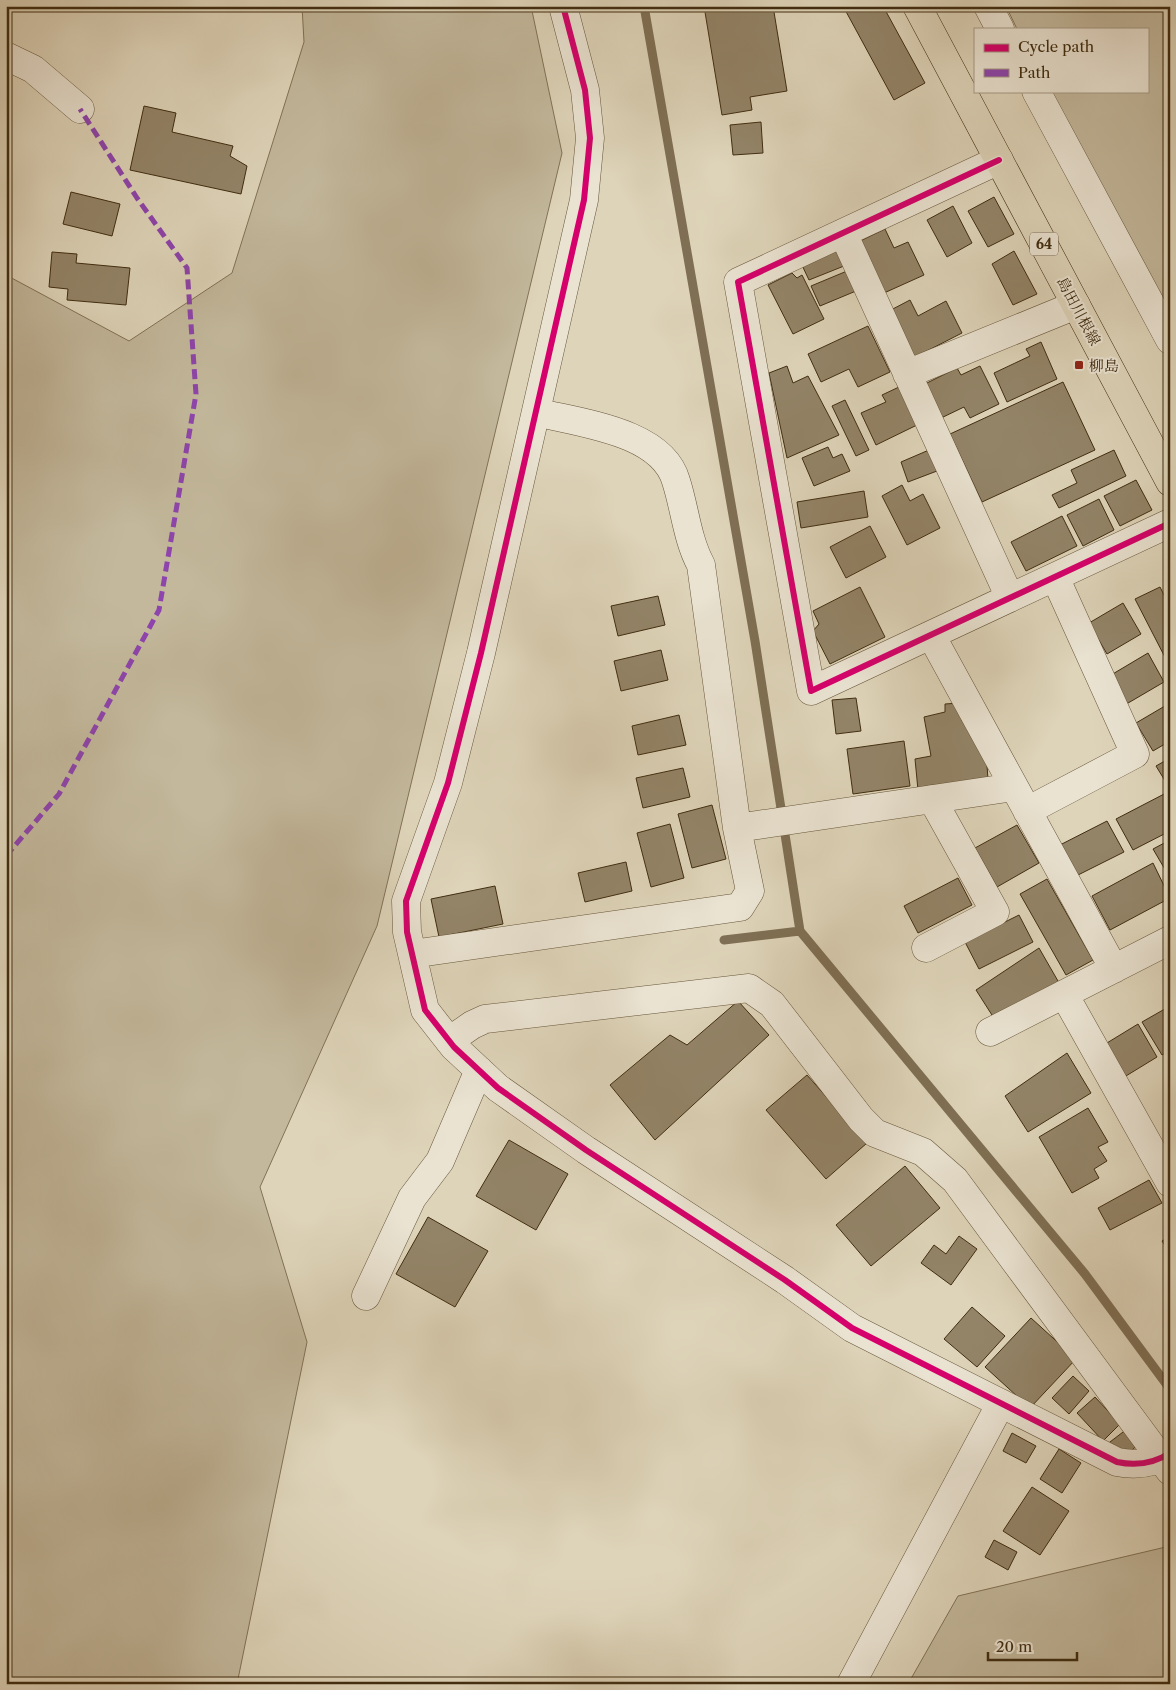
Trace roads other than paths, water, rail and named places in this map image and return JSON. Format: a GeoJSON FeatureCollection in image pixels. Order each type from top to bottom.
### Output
{"type":"FeatureCollection","features":[{"type":"Feature","properties":{"kind":"main road","name":"島田川根線"},"geometry":{"type":"LineString","coordinates":[[918,6],[1170,482]]}},
{"type":"Feature","properties":{"kind":"street"},"geometry":{"type":"LineString","coordinates":[[449,1041],[472,1025],[485,1019],[749,988],[772,1004],[861,1119],[874,1132],[923,1152],[955,1180],[1167,1461],[1134,1466],[1117,1462],[852,1328],[785,1280],[586,1150],[498,1088],[449,1041],[425,1010],[406,932],[406,901],[448,783],[481,653],[584,200],[590,138],[585,90],[563,6]]}},
{"type":"Feature","properties":{"kind":"street"},"geometry":{"type":"LineString","coordinates":[[988,6],[999,28]]}},
{"type":"Feature","properties":{"kind":"street"},"geometry":{"type":"LineString","coordinates":[[6,56],[33,69],[80,109]]}},
{"type":"Feature","properties":{"kind":"street"},"geometry":{"type":"LineString","coordinates":[[1037,92],[1170,340]]}},
{"type":"Feature","properties":{"kind":"street"},"geometry":{"type":"LineString","coordinates":[[999,160],[738,282],[812,691],[1170,523]]}},
{"type":"Feature","properties":{"kind":"street"},"geometry":{"type":"LineString","coordinates":[[843,233],[1010,598]]}},
{"type":"Feature","properties":{"kind":"street"},"geometry":{"type":"LineString","coordinates":[[907,374],[1076,305]]}},
{"type":"Feature","properties":{"kind":"street"},"geometry":{"type":"LineString","coordinates":[[412,954],[740,907],[750,891],[737,828],[701,565],[692,549],[676,478],[656,450],[633,436],[536,412]]}},
{"type":"Feature","properties":{"kind":"street"},"geometry":{"type":"LineString","coordinates":[[1027,811],[1135,754],[1055,577]]}},
{"type":"Feature","properties":{"kind":"street"},"geometry":{"type":"LineString","coordinates":[[931,635],[1114,969]]}},
{"type":"Feature","properties":{"kind":"street"},"geometry":{"type":"LineString","coordinates":[[737,828],[1014,787]]}},
{"type":"Feature","properties":{"kind":"street"},"geometry":{"type":"LineString","coordinates":[[926,948],[995,912],[932,799]]}},
{"type":"Feature","properties":{"kind":"street"},"geometry":{"type":"LineString","coordinates":[[990,1032],[1170,940]]}},
{"type":"Feature","properties":{"kind":"street"},"geometry":{"type":"LineString","coordinates":[[1064,994],[1170,1183]]}},
{"type":"Feature","properties":{"kind":"street"},"geometry":{"type":"LineString","coordinates":[[366,1296],[412,1198],[440,1161],[479,1070]]}},
{"type":"Feature","properties":{"kind":"street"},"geometry":{"type":"LineString","coordinates":[[851,1684],[1001,1403]]}},
{"type":"Feature","properties":{"kind":"waterway"},"geometry":{"type":"LineString","coordinates":[[644,6],[755,641],[800,931],[1085,1274],[1170,1389]]}},
{"type":"Feature","properties":{"kind":"waterway"},"geometry":{"type":"LineString","coordinates":[[724,940],[800,931]]}},
{"type":"Feature","properties":{"kind":"place","name":"柳島"},"geometry":{"type":"Point","coordinates":[1079,365]}}]}
